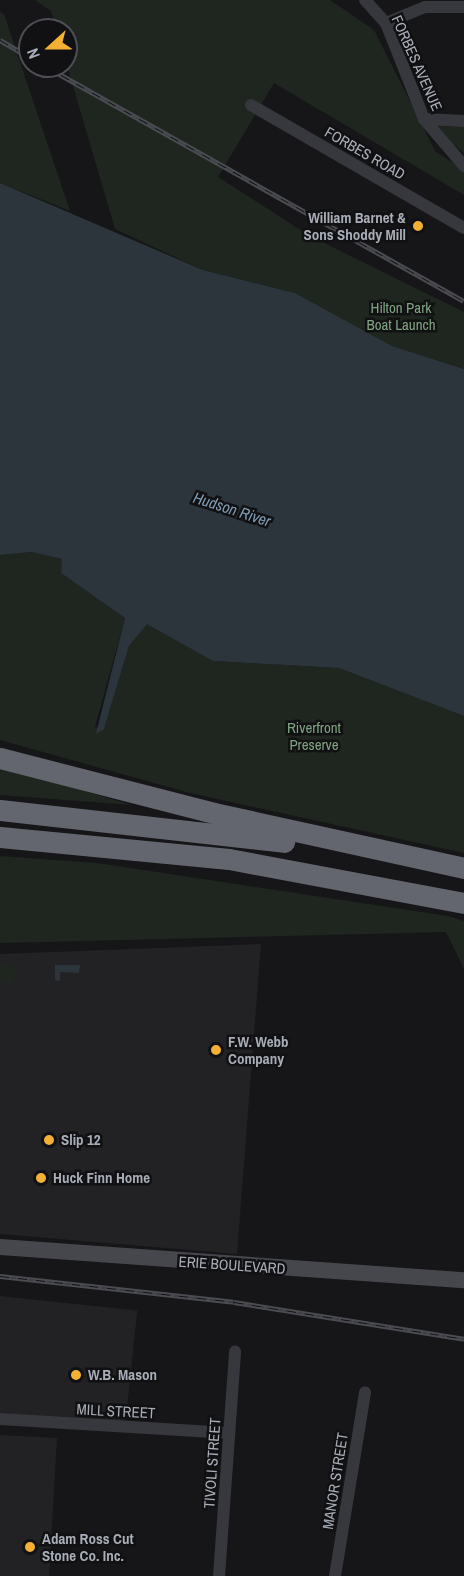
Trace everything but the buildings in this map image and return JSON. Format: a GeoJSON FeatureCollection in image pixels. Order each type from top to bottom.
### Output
{"type":"FeatureCollection","features":[{"type":"Feature","properties":{"kind":"highway"},"geometry":{"type":"LineString","coordinates":[[0,758],[187,807],[464,868]]}},
{"type":"Feature","properties":{"kind":"highway"},"geometry":{"type":"LineString","coordinates":[[0,810],[205,830],[464,878]]}},
{"type":"Feature","properties":{"kind":"highway"},"geometry":{"type":"LineString","coordinates":[[0,837],[206,856],[464,903]]}},
{"type":"Feature","properties":{"kind":"street","name":"FORBES AVENUE"},"geometry":{"type":"LineString","coordinates":[[365,0],[386,23],[424,119],[464,166]]}},
{"type":"Feature","properties":{"kind":"street"},"geometry":{"type":"LineString","coordinates":[[386,23],[425,7],[464,7]]}},
{"type":"Feature","properties":{"kind":"street","name":"FORBES ROAD"},"geometry":{"type":"LineString","coordinates":[[251,105],[464,228]]}},
{"type":"Feature","properties":{"kind":"street"},"geometry":{"type":"LineString","coordinates":[[424,119],[464,121]]}},
{"type":"Feature","properties":{"kind":"street","name":"ERIE BOULEVARD"},"geometry":{"type":"LineString","coordinates":[[0,1247],[464,1280]]}},
{"type":"Feature","properties":{"kind":"street","name":"TIVOLI STREET"},"geometry":{"type":"LineString","coordinates":[[219,1576],[235,1352]]}},
{"type":"Feature","properties":{"kind":"street","name":"MANOR STREET"},"geometry":{"type":"LineString","coordinates":[[335,1576],[365,1392]]}},
{"type":"Feature","properties":{"kind":"street","name":"MILL STREET"},"geometry":{"type":"LineString","coordinates":[[0,1419],[229,1433]]}},
{"type":"Feature","properties":{"kind":"shaded area"},"geometry":{"type":"Polygon","coordinates":[[[261,944],[237,1254],[0,1234],[0,954],[261,944]]]}},
{"type":"Feature","properties":{"kind":"shaded area","name":"W.B. Mason"},"geometry":{"type":"Polygon","coordinates":[[[0,1296],[137,1310],[125,1426],[0,1413],[0,1296]]]}},
{"type":"Feature","properties":{"kind":"shaded area","name":"Adam Ross Cut Stone Co. Inc."},"geometry":{"type":"Polygon","coordinates":[[[0,1435],[57,1438],[49,1576],[0,1576],[0,1435]]]}},
{"type":"Feature","properties":{"kind":"green space","name":"Hilton Park Boat Launch"},"geometry":{"type":"Polygon","coordinates":[[[35,0],[330,0],[374,30],[435,151],[464,170],[464,195],[274,83],[218,177],[310,236],[464,312],[464,369],[392,346],[295,293],[203,270],[115,229],[71,78],[78,78],[78,18],[53,18],[51,11],[35,0]]]}},
{"type":"Feature","properties":{"kind":"green space"},"geometry":{"type":"Polygon","coordinates":[[[0,12],[4,14],[18,56],[18,78],[25,78],[70,211],[0,183],[0,12]]]}},
{"type":"Feature","properties":{"kind":"green space"},"geometry":{"type":"Polygon","coordinates":[[[438,126],[464,127],[464,153],[453,144],[438,126]]]}},
{"type":"Feature","properties":{"kind":"green space","name":"Riverfront Preserve"},"geometry":{"type":"Polygon","coordinates":[[[31,552],[63,559],[61,573],[125,618],[95,727],[104,729],[129,646],[147,623],[213,661],[339,668],[464,716],[464,853],[190,793],[0,740],[0,555],[31,552]]]}},
{"type":"Feature","properties":{"kind":"green space"},"geometry":{"type":"Polygon","coordinates":[[[0,767],[7,768],[132,805],[0,795],[0,767]]]}},
{"type":"Feature","properties":{"kind":"green space"},"geometry":{"type":"Polygon","coordinates":[[[0,856],[97,863],[448,916],[464,921],[464,969],[446,932],[0,943],[0,856]]]}},
{"type":"Feature","properties":{"kind":"green space"},"geometry":{"type":"Polygon","coordinates":[[[6,964],[13,967],[16,974],[13,981],[6,984],[-1,981],[-4,974],[-1,967],[6,964]]]}},
{"type":"Feature","properties":{"kind":"water","name":"Hudson River"},"geometry":{"type":"Polygon","coordinates":[[[0,183],[203,270],[295,293],[392,346],[464,369],[464,716],[339,668],[213,661],[147,624],[129,646],[104,729],[96,734],[125,618],[61,573],[62,559],[31,552],[0,555],[0,183]]]}},
{"type":"Feature","properties":{"kind":"water"},"geometry":{"type":"Polygon","coordinates":[[[55,965],[80,965],[79,973],[60,972],[60,981],[55,980],[55,965]]]}},
{"type":"Feature","properties":{"kind":"railway"},"geometry":{"type":"LineString","coordinates":[[0,40],[18,50]]}},
{"type":"Feature","properties":{"kind":"railway"},"geometry":{"type":"LineString","coordinates":[[66,78],[464,301]]}},
{"type":"Feature","properties":{"kind":"railway"},"geometry":{"type":"LineString","coordinates":[[0,1276],[234,1302],[464,1339]]}},
{"type":"Feature","properties":{"kind":"place","name":"William Barnet & Sons Shoddy Mill"},"geometry":{"type":"Point","coordinates":[418,226]}},
{"type":"Feature","properties":{"kind":"place","name":"F.W. Webb Company"},"geometry":{"type":"Point","coordinates":[216,1050]}},
{"type":"Feature","properties":{"kind":"place","name":"Slip 12"},"geometry":{"type":"Point","coordinates":[49,1140]}},
{"type":"Feature","properties":{"kind":"place","name":"Huck Finn Home"},"geometry":{"type":"Point","coordinates":[41,1178]}},
{"type":"Feature","properties":{"kind":"place","name":"W.B. Mason"},"geometry":{"type":"Point","coordinates":[76,1375]}},
{"type":"Feature","properties":{"kind":"place","name":"Adam Ross Cut Stone Co. Inc."},"geometry":{"type":"Point","coordinates":[30,1547]}}]}
